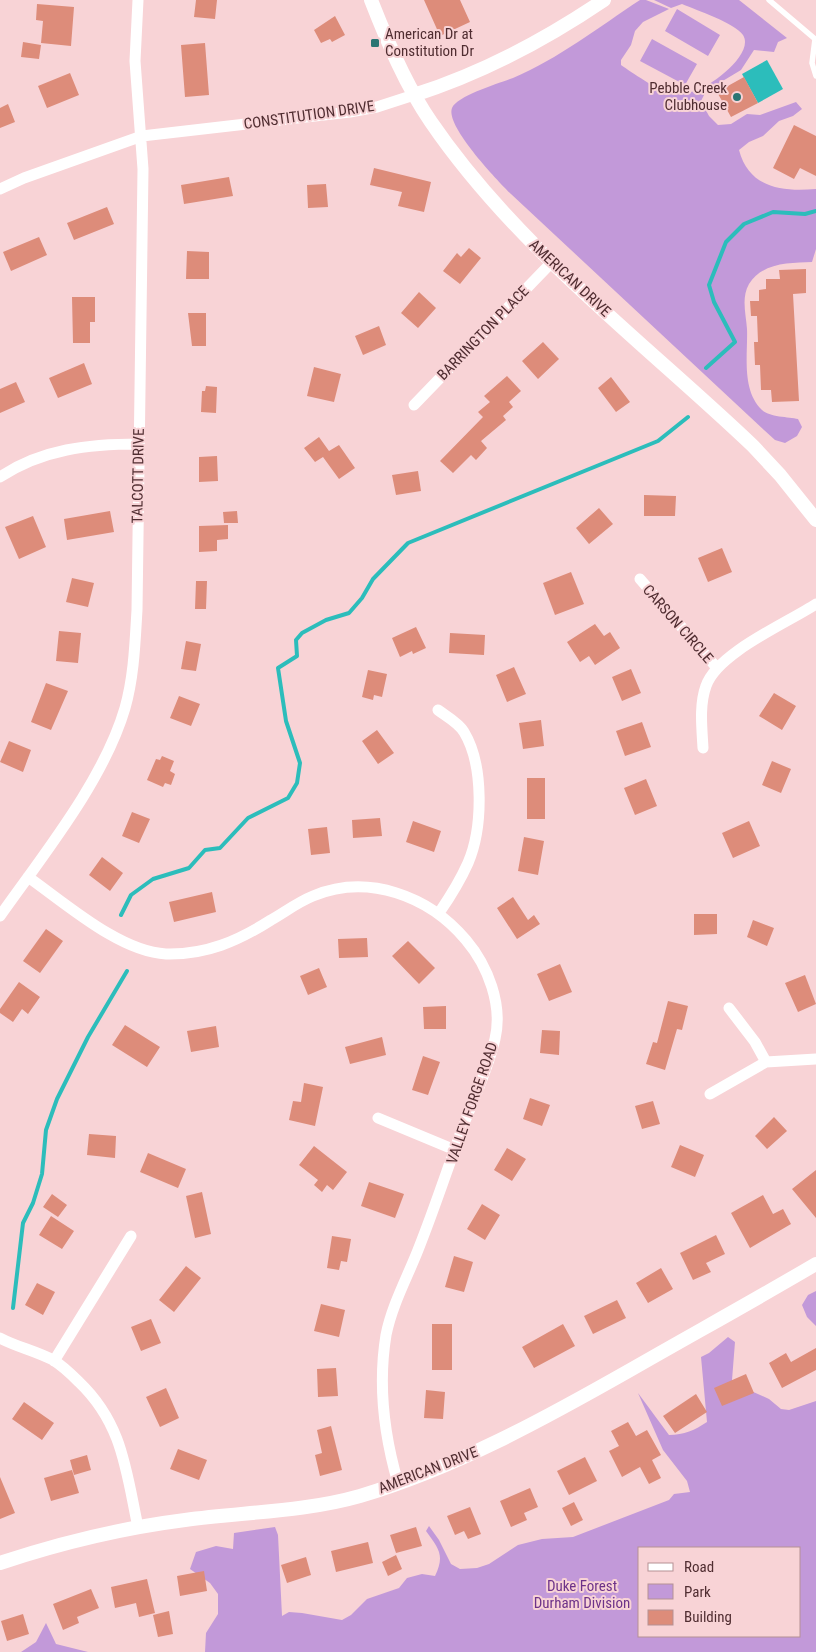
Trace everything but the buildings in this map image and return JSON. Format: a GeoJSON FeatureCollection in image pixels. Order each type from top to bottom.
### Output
{"type":"FeatureCollection","features":[{"type":"Feature","properties":{"kind":"street","name":"TALCOTT DRIVE"},"geometry":{"type":"LineString","coordinates":[[0,916],[28,877],[94,776],[108,750],[124,708],[133,668],[136,630],[142,298],[142,136],[135,60],[138,0]]}},
{"type":"Feature","properties":{"kind":"street","name":"AMERICAN DRIVE"},"geometry":{"type":"LineString","coordinates":[[371,0],[414,95],[431,122],[500,210],[552,262],[753,446],[780,475],[816,520]]}},
{"type":"Feature","properties":{"kind":"street","name":"CONSTITUTION DRIVE"},"geometry":{"type":"LineString","coordinates":[[0,189],[24,178],[142,136],[282,121],[377,107],[448,83],[516,54],[556,33],[604,0]]}},
{"type":"Feature","properties":{"kind":"street","name":"BARRINGTON PLACE"},"geometry":{"type":"LineString","coordinates":[[414,405],[552,262]]}},
{"type":"Feature","properties":{"kind":"street"},"geometry":{"type":"LineString","coordinates":[[0,477],[22,463],[54,452],[94,446],[139,444]]}},
{"type":"Feature","properties":{"kind":"street","name":"CARSON CIRCLE"},"geometry":{"type":"LineString","coordinates":[[640,580],[717,668]]}},
{"type":"Feature","properties":{"kind":"street"},"geometry":{"type":"LineString","coordinates":[[703,748],[704,695],[706,686],[717,668],[734,653],[816,604]]}},
{"type":"Feature","properties":{"kind":"street"},"geometry":{"type":"LineString","coordinates":[[438,710],[463,730],[476,769],[478,800],[476,830],[469,861],[439,913]]}},
{"type":"Feature","properties":{"kind":"street","name":"VALLEY FORGE ROAD"},"geometry":{"type":"LineString","coordinates":[[28,877],[114,936],[141,948],[164,954],[212,950],[243,937],[311,896],[332,890],[360,887],[392,891],[411,897],[439,913],[454,926],[482,962],[492,988],[496,1016],[497,1027],[492,1051],[442,1190],[395,1303],[386,1334],[382,1384],[390,1454],[398,1483]]}},
{"type":"Feature","properties":{"kind":"street"},"geometry":{"type":"LineString","coordinates":[[729,1008],[755,1042],[766,1062]]}},
{"type":"Feature","properties":{"kind":"street"},"geometry":{"type":"LineString","coordinates":[[710,1094],[766,1062],[816,1059]]}},
{"type":"Feature","properties":{"kind":"street"},"geometry":{"type":"LineString","coordinates":[[378,1118],[455,1150]]}},
{"type":"Feature","properties":{"kind":"street"},"geometry":{"type":"LineString","coordinates":[[54,1361],[131,1236]]}},
{"type":"Feature","properties":{"kind":"street","name":"AMERICAN DRIVE"},"geometry":{"type":"LineString","coordinates":[[0,1564],[86,1538],[138,1527],[332,1502],[398,1483],[459,1460],[523,1430],[816,1264]]}},
{"type":"Feature","properties":{"kind":"street"},"geometry":{"type":"LineString","coordinates":[[0,1338],[54,1361],[98,1402],[112,1424],[126,1465],[138,1527]]}},
{"type":"Feature","properties":{"kind":"lane"},"geometry":{"type":"LineString","coordinates":[[769,0],[816,38],[812,63],[816,76]]}},
{"type":"Feature","properties":{"kind":"green space"},"geometry":{"type":"Polygon","coordinates":[[[640,0],[646,0],[669,9],[643,22],[635,31],[631,45],[621,60],[621,65],[651,85],[668,93],[692,92],[711,83],[737,60],[743,51],[745,43],[743,35],[739,30],[705,13],[682,4],[671,8],[654,0],[739,0],[787,38],[778,42],[774,52],[754,50],[741,70],[706,91],[701,101],[709,116],[718,125],[731,124],[747,114],[760,115],[796,102],[802,109],[793,116],[779,121],[763,136],[749,142],[739,150],[750,173],[759,180],[769,185],[791,190],[816,189],[816,249],[812,262],[777,265],[762,271],[749,284],[745,295],[748,382],[755,402],[765,412],[798,419],[802,427],[797,436],[785,443],[775,440],[511,194],[495,178],[464,140],[452,116],[452,108],[462,99],[546,62],[640,0]]]}},
{"type":"Feature","properties":{"kind":"green space"},"geometry":{"type":"Polygon","coordinates":[[[677,9],[720,35],[708,56],[665,31],[677,9]]]}},
{"type":"Feature","properties":{"kind":"green space"},"geometry":{"type":"Polygon","coordinates":[[[652,39],[697,64],[685,85],[640,61],[652,39]]]}},
{"type":"Feature","properties":{"kind":"green space"},"geometry":{"type":"Polygon","coordinates":[[[816,1291],[816,1326],[807,1317],[802,1305],[808,1295],[816,1291]]]}},
{"type":"Feature","properties":{"kind":"green space","name":"Duke Forest Durham Division"},"geometry":{"type":"Polygon","coordinates":[[[728,1337],[735,1342],[732,1380],[740,1386],[769,1399],[781,1409],[789,1410],[816,1401],[816,1652],[205,1652],[206,1633],[218,1614],[218,1594],[210,1583],[190,1569],[196,1552],[216,1546],[233,1549],[234,1533],[275,1527],[278,1535],[282,1616],[289,1612],[342,1620],[351,1615],[367,1599],[399,1588],[407,1578],[422,1574],[435,1576],[440,1563],[440,1557],[437,1548],[426,1531],[429,1526],[439,1540],[451,1564],[460,1569],[477,1568],[489,1564],[518,1545],[542,1539],[573,1537],[669,1500],[674,1494],[690,1492],[687,1481],[663,1450],[638,1393],[669,1435],[689,1432],[707,1422],[701,1357],[709,1353],[728,1337]]]}},
{"type":"Feature","properties":{"kind":"green space"},"geometry":{"type":"Polygon","coordinates":[[[46,1623],[56,1644],[88,1652],[21,1652],[36,1642],[46,1623]]]}},
{"type":"Feature","properties":{"kind":"water"},"geometry":{"type":"Polygon","coordinates":[[[767,60],[783,89],[758,103],[742,74],[767,60]]]}},
{"type":"Feature","properties":{"kind":"waterway"},"geometry":{"type":"LineString","coordinates":[[706,368],[735,342],[714,302],[709,285],[726,242],[744,224],[773,212],[805,214],[816,211]]}},
{"type":"Feature","properties":{"kind":"waterway"},"geometry":{"type":"LineString","coordinates":[[121,915],[131,895],[153,879],[189,868],[205,850],[220,848],[248,818],[288,798],[297,783],[300,763],[286,721],[278,668],[297,656],[296,640],[302,633],[326,620],[349,613],[362,598],[373,579],[408,543],[658,441],[688,417]]}},
{"type":"Feature","properties":{"kind":"waterway"},"geometry":{"type":"LineString","coordinates":[[13,1308],[23,1223],[33,1203],[42,1174],[46,1130],[57,1099],[88,1037],[127,971]]}},
{"type":"Feature","properties":{"kind":"place","name":"American Dr at Constitution Dr"},"geometry":{"type":"Point","coordinates":[375,43]}},
{"type":"Feature","properties":{"kind":"place","name":"Pebble Creek Clubhouse"},"geometry":{"type":"Point","coordinates":[737,97]}}]}
